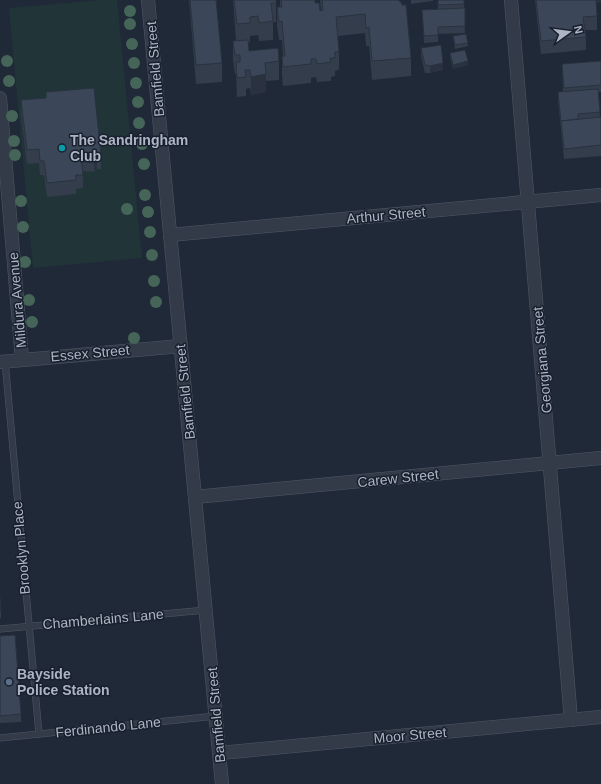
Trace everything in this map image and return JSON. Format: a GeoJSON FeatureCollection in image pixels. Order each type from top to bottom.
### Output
{"type":"FeatureCollection","features":[{"type":"Feature","properties":{"kind":"street","name":"Bamfield Street"},"geometry":{"type":"LineString","coordinates":[[148,0],[222,784]]}},
{"type":"Feature","properties":{"kind":"street","name":"Georgiana Street"},"geometry":{"type":"LineString","coordinates":[[511,0],[571,720]]}},
{"type":"Feature","properties":{"kind":"street","name":"Mildura Avenue"},"geometry":{"type":"LineString","coordinates":[[0,98],[22,360]]}},
{"type":"Feature","properties":{"kind":"street","name":"Arthur Street"},"geometry":{"type":"LineString","coordinates":[[170,236],[601,195]]}},
{"type":"Feature","properties":{"kind":"street","name":"Essex Street"},"geometry":{"type":"LineString","coordinates":[[2,361],[181,346]]}},
{"type":"Feature","properties":{"kind":"street","name":"Carew Street"},"geometry":{"type":"LineString","coordinates":[[196,497],[601,458]]}},
{"type":"Feature","properties":{"kind":"street","name":"Moor Street"},"geometry":{"type":"LineString","coordinates":[[220,753],[601,717]]}},
{"type":"Feature","properties":{"kind":"lane","name":"Brooklyn Place"},"geometry":{"type":"LineString","coordinates":[[2,361],[39,734]]}},
{"type":"Feature","properties":{"kind":"lane","name":"Chamberlains Lane"},"geometry":{"type":"LineString","coordinates":[[0,629],[206,610]]}},
{"type":"Feature","properties":{"kind":"lane","name":"Ferdinando Lane"},"geometry":{"type":"LineString","coordinates":[[0,738],[216,716]]}},
{"type":"Feature","properties":{"kind":"green space"},"geometry":{"type":"Polygon","coordinates":[[[117,0],[142,258],[33,268],[9,8],[117,0]]]}},
{"type":"Feature","properties":{"kind":"building"},"geometry":{"type":"Polygon","coordinates":[[[190,0],[216,0],[222,63],[196,65],[190,0]]]}},
{"type":"Feature","properties":{"kind":"building"},"geometry":{"type":"Polygon","coordinates":[[[234,0],[276,0],[276,3],[271,3],[273,21],[259,23],[258,16],[250,17],[250,23],[237,24],[234,0]]]}},
{"type":"Feature","properties":{"kind":"building"},"geometry":{"type":"Polygon","coordinates":[[[281,0],[315,0],[315,3],[319,3],[320,11],[323,10],[322,0],[399,0],[402,5],[406,5],[411,58],[372,61],[369,27],[366,28],[365,14],[336,17],[339,52],[335,52],[335,58],[330,58],[331,62],[317,64],[316,59],[311,59],[311,64],[283,67],[282,56],[285,56],[282,21],[279,22],[277,7],[282,7],[281,0]]]}},
{"type":"Feature","properties":{"kind":"building"},"geometry":{"type":"Polygon","coordinates":[[[438,0],[464,0],[464,4],[438,5],[438,0]]]}},
{"type":"Feature","properties":{"kind":"building"},"geometry":{"type":"Polygon","coordinates":[[[536,0],[596,0],[597,16],[583,17],[586,37],[541,41],[536,0]]]}},
{"type":"Feature","properties":{"kind":"building"},"geometry":{"type":"Polygon","coordinates":[[[465,8],[465,26],[438,27],[438,35],[424,36],[422,10],[465,8]]]}},
{"type":"Feature","properties":{"kind":"building"},"geometry":{"type":"Polygon","coordinates":[[[466,34],[468,43],[455,45],[453,36],[466,34]]]}},
{"type":"Feature","properties":{"kind":"building"},"geometry":{"type":"Polygon","coordinates":[[[248,40],[249,51],[278,48],[279,61],[265,63],[266,74],[251,77],[250,70],[245,70],[246,77],[237,78],[236,62],[240,62],[240,55],[235,55],[233,41],[248,40]]]}},
{"type":"Feature","properties":{"kind":"building"},"geometry":{"type":"Polygon","coordinates":[[[441,45],[443,63],[430,66],[425,65],[421,48],[441,45]]]}},
{"type":"Feature","properties":{"kind":"building"},"geometry":{"type":"Polygon","coordinates":[[[465,50],[468,61],[453,65],[450,53],[465,50]]]}},
{"type":"Feature","properties":{"kind":"building"},"geometry":{"type":"Polygon","coordinates":[[[601,61],[601,85],[564,88],[562,64],[601,61]]]}},
{"type":"Feature","properties":{"kind":"building","name":"The Sandringham Club"},"geometry":{"type":"Polygon","coordinates":[[[94,88],[101,155],[97,155],[94,159],[81,157],[83,175],[76,175],[76,180],[47,183],[44,161],[40,161],[39,149],[27,150],[21,100],[46,98],[46,92],[94,88]]]}},
{"type":"Feature","properties":{"kind":"building"},"geometry":{"type":"Polygon","coordinates":[[[598,89],[600,112],[578,114],[578,119],[561,121],[558,92],[598,89]]]}},
{"type":"Feature","properties":{"kind":"building"},"geometry":{"type":"Polygon","coordinates":[[[601,117],[601,145],[564,149],[561,121],[601,117]]]}},
{"type":"Feature","properties":{"kind":"building","name":"Bayside Police Station"},"geometry":{"type":"Polygon","coordinates":[[[15,635],[21,714],[0,716],[0,636],[15,635]]]}},
{"type":"Feature","properties":{"kind":"place","name":"The Sandringham Club"},"geometry":{"type":"Point","coordinates":[62,148]}},
{"type":"Feature","properties":{"kind":"place","name":"Bayside Police Station"},"geometry":{"type":"Point","coordinates":[9,682]}}]}
